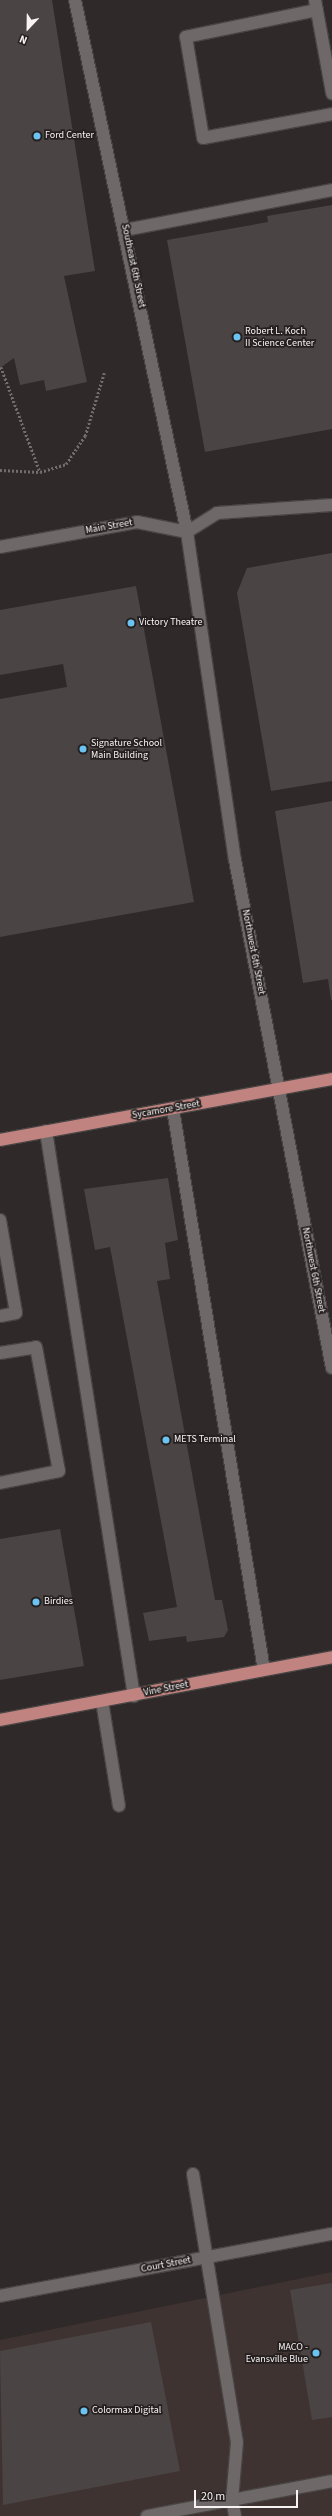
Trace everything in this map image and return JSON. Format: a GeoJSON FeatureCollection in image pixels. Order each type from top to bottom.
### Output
{"type":"FeatureCollection","features":[{"type":"Feature","properties":{"kind":"main road","name":"Sycamore Street"},"geometry":{"type":"LineString","coordinates":[[0,1140],[332,1079]]}},
{"type":"Feature","properties":{"kind":"main road","name":"Vine Street"},"geometry":{"type":"LineString","coordinates":[[0,1720],[134,1696],[332,1657]]}},
{"type":"Feature","properties":{"kind":"street","name":"Southeast 6th Street"},"geometry":{"type":"LineString","coordinates":[[75,0],[188,532]]}},
{"type":"Feature","properties":{"kind":"street"},"geometry":{"type":"LineString","coordinates":[[332,92],[316,5],[186,37],[203,138],[332,114]]}},
{"type":"Feature","properties":{"kind":"street"},"geometry":{"type":"LineString","coordinates":[[125,230],[332,190]]}},
{"type":"Feature","properties":{"kind":"street"},"geometry":{"type":"LineString","coordinates":[[188,532],[218,513],[332,505]]}},
{"type":"Feature","properties":{"kind":"street","name":"Main Street"},"geometry":{"type":"LineString","coordinates":[[0,547],[137,522],[188,532]]}},
{"type":"Feature","properties":{"kind":"street","name":"Northwest 6th Street"},"geometry":{"type":"LineString","coordinates":[[188,532],[235,860],[332,1368]]}},
{"type":"Feature","properties":{"kind":"street"},"geometry":{"type":"LineString","coordinates":[[173,1109],[264,1670]]}},
{"type":"Feature","properties":{"kind":"street"},"geometry":{"type":"LineString","coordinates":[[46,1131],[134,1696]]}},
{"type":"Feature","properties":{"kind":"street"},"geometry":{"type":"LineString","coordinates":[[0,1220],[16,1313],[0,1316]]}},
{"type":"Feature","properties":{"kind":"street"},"geometry":{"type":"LineString","coordinates":[[0,1354],[36,1347],[59,1471],[0,1483]]}},
{"type":"Feature","properties":{"kind":"street"},"geometry":{"type":"LineString","coordinates":[[102,1701],[119,1806]]}},
{"type":"Feature","properties":{"kind":"street"},"geometry":{"type":"LineString","coordinates":[[193,2174],[204,2257],[237,2442],[232,2500],[234,2516]]}},
{"type":"Feature","properties":{"kind":"street","name":"Court Street"},"geometry":{"type":"LineString","coordinates":[[0,2296],[332,2234]]}},
{"type":"Feature","properties":{"kind":"street"},"geometry":{"type":"LineString","coordinates":[[148,2516],[332,2481]]}},
{"type":"Feature","properties":{"kind":"path"},"geometry":{"type":"LineString","coordinates":[[1,367],[40,472]]}},
{"type":"Feature","properties":{"kind":"path"},"geometry":{"type":"LineString","coordinates":[[0,470],[40,472],[66,464],[79,448],[104,373]]}},
{"type":"Feature","properties":{"kind":"shaded area"},"geometry":{"type":"Polygon","coordinates":[[[332,2272],[332,2516],[0,2516],[0,2340],[332,2272]]]}},
{"type":"Feature","properties":{"kind":"building","name":"Ford Center"},"geometry":{"type":"Polygon","coordinates":[[[0,0],[52,0],[95,271],[64,276],[87,382],[46,391],[44,380],[20,385],[14,358],[0,368],[0,0]]]}},
{"type":"Feature","properties":{"kind":"building","name":"Robert L. Koch II Science Center"},"geometry":{"type":"Polygon","coordinates":[[[332,205],[332,429],[205,452],[167,240],[268,222],[267,216],[332,205]]]}},
{"type":"Feature","properties":{"kind":"building"},"geometry":{"type":"Polygon","coordinates":[[[332,553],[332,781],[271,791],[237,593],[247,568],[332,553]]]}},
{"type":"Feature","properties":{"kind":"building","name":"Signature School Main Building"},"geometry":{"type":"Polygon","coordinates":[[[136,586],[194,902],[0,937],[0,699],[67,687],[63,664],[0,675],[0,610],[136,586]]]}},
{"type":"Feature","properties":{"kind":"building"},"geometry":{"type":"Polygon","coordinates":[[[332,801],[331,1000],[328,979],[303,983],[275,811],[332,801]]]}},
{"type":"Feature","properties":{"kind":"building","name":"METS Terminal"},"geometry":{"type":"Polygon","coordinates":[[[168,1178],[178,1240],[165,1243],[170,1279],[157,1281],[215,1600],[222,1600],[228,1630],[224,1637],[187,1642],[186,1636],[149,1641],[143,1613],[177,1607],[110,1247],[95,1250],[84,1189],[168,1178]]]}},
{"type":"Feature","properties":{"kind":"building","name":"Birdies"},"geometry":{"type":"Polygon","coordinates":[[[60,1529],[84,1666],[0,1680],[0,1539],[60,1529]]]}},
{"type":"Feature","properties":{"kind":"building","name":"MACO - Evansville Blue"},"geometry":{"type":"Polygon","coordinates":[[[332,2283],[332,2417],[312,2420],[290,2290],[332,2283]]]}},
{"type":"Feature","properties":{"kind":"building","name":"Colormax Digital"},"geometry":{"type":"Polygon","coordinates":[[[151,2322],[180,2471],[3,2505],[0,2351],[151,2322]]]}},
{"type":"Feature","properties":{"kind":"place","name":"Ford Center"},"geometry":{"type":"Point","coordinates":[37,136]}},
{"type":"Feature","properties":{"kind":"place","name":"Robert L. Koch II Science Center"},"geometry":{"type":"Point","coordinates":[237,337]}},
{"type":"Feature","properties":{"kind":"place","name":"Victory Theatre"},"geometry":{"type":"Point","coordinates":[131,623]}},
{"type":"Feature","properties":{"kind":"place","name":"Signature School Main Building"},"geometry":{"type":"Point","coordinates":[83,749]}},
{"type":"Feature","properties":{"kind":"place","name":"METS Terminal"},"geometry":{"type":"Point","coordinates":[166,1440]}},
{"type":"Feature","properties":{"kind":"place","name":"Birdies"},"geometry":{"type":"Point","coordinates":[36,1602]}},
{"type":"Feature","properties":{"kind":"place","name":"MACO - Evansville Blue"},"geometry":{"type":"Point","coordinates":[316,2353]}},
{"type":"Feature","properties":{"kind":"place","name":"Colormax Digital"},"geometry":{"type":"Point","coordinates":[84,2411]}}]}
